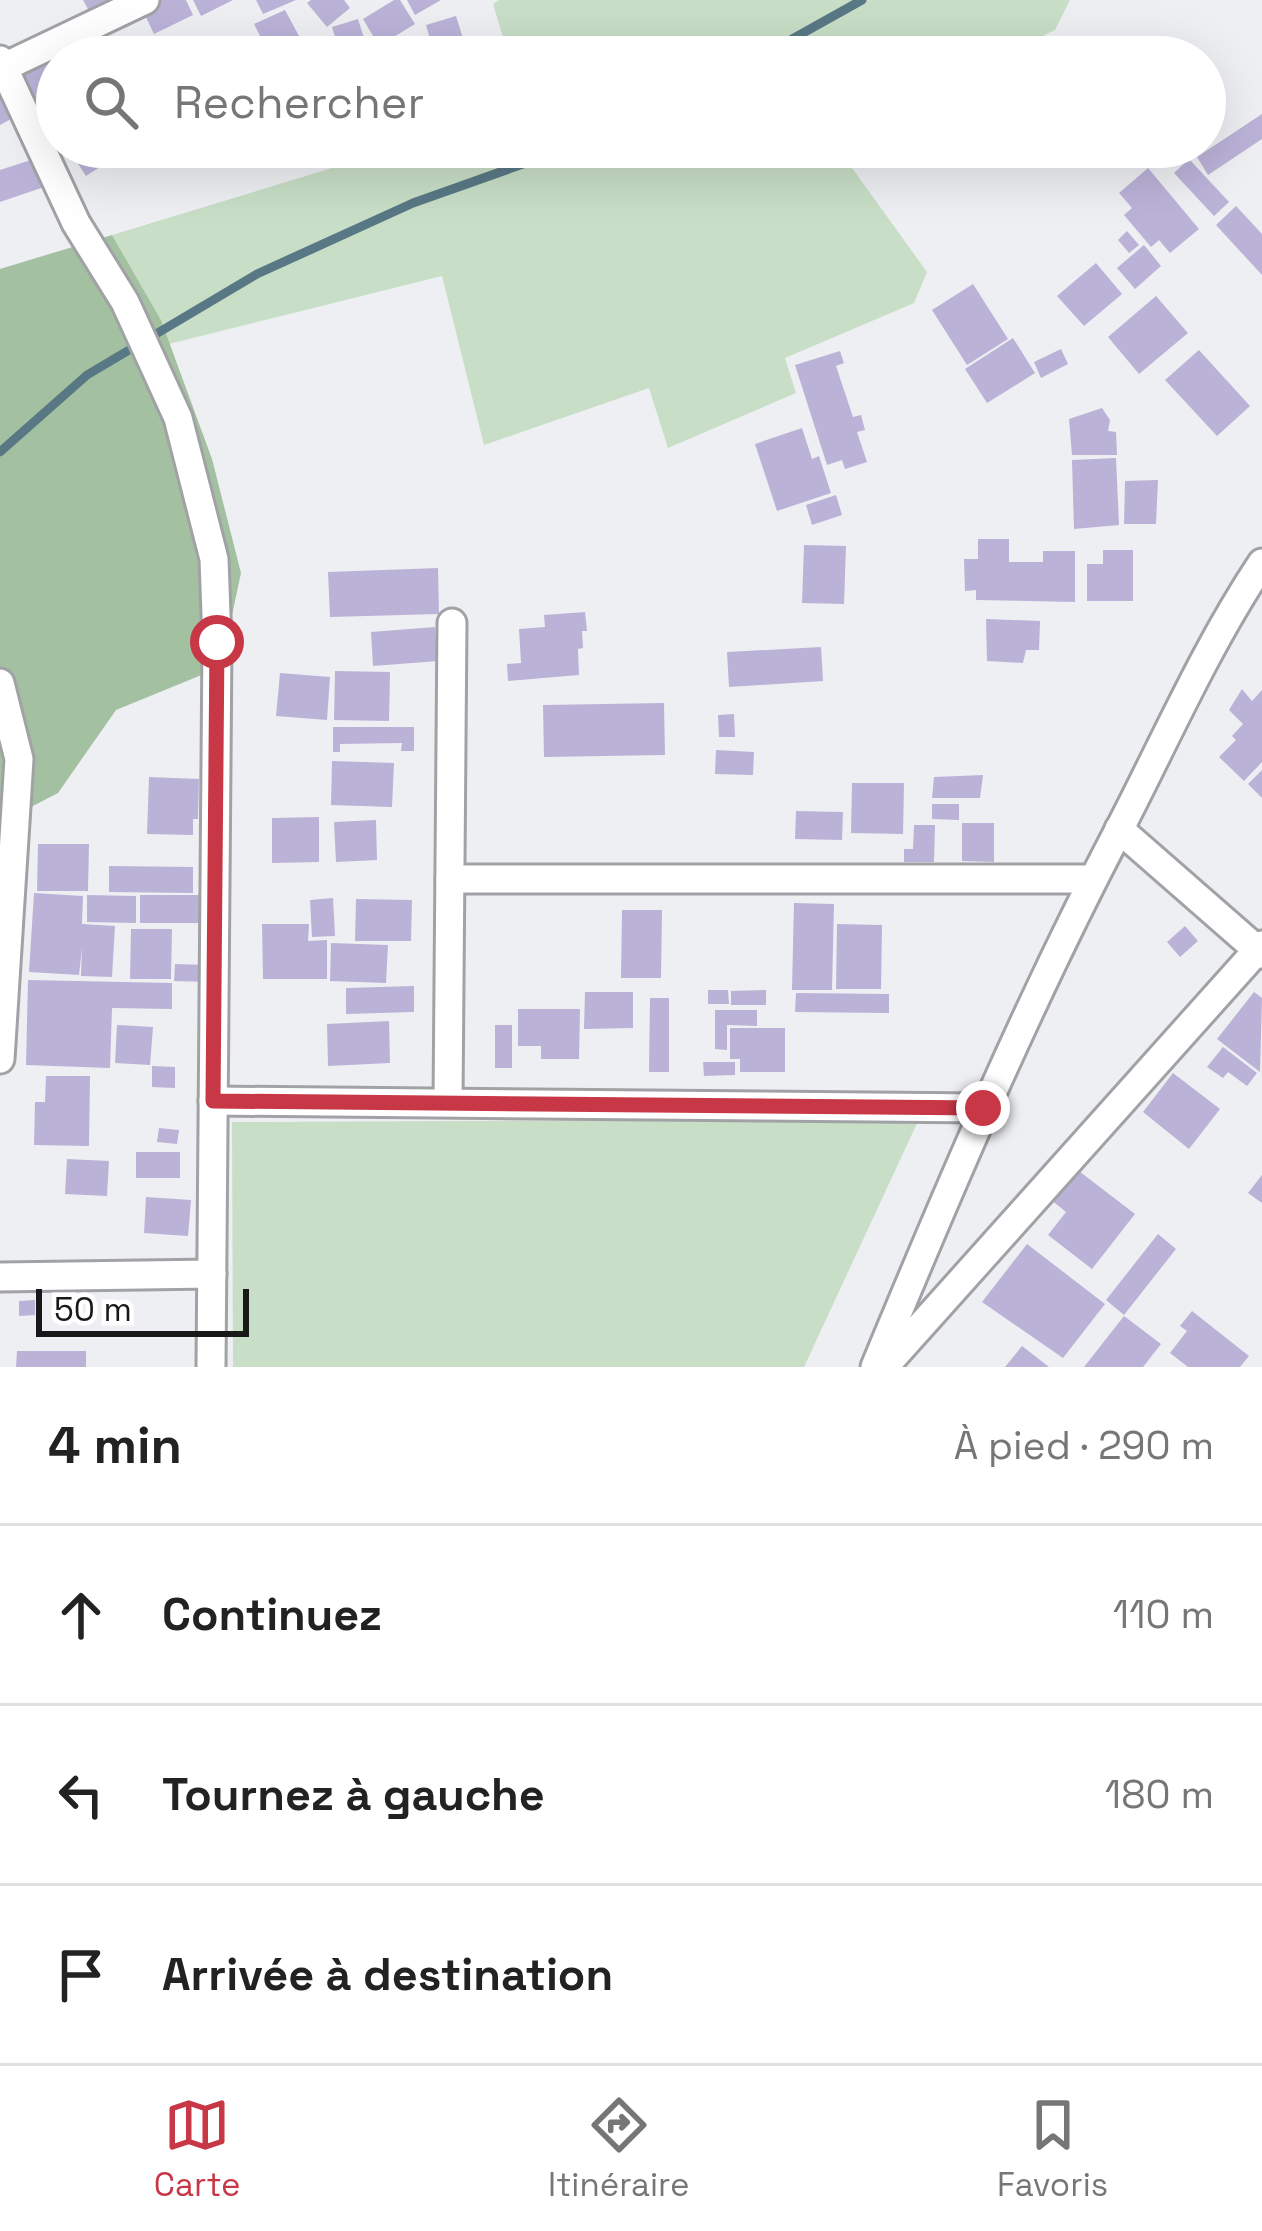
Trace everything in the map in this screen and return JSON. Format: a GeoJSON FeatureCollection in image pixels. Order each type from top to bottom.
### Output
{"type":"FeatureCollection","features":[{"type":"Feature","properties":{"kind":"street"},"geometry":{"type":"LineString","coordinates":[[66,36],[145,0]]}},
{"type":"Feature","properties":{"kind":"street"},"geometry":{"type":"LineString","coordinates":[[36,50],[2,65],[36,138]]}},
{"type":"Feature","properties":{"kind":"street"},"geometry":{"type":"LineString","coordinates":[[50,168],[76,223],[125,302],[178,418],[214,559],[211,1367]]}},
{"type":"Feature","properties":{"kind":"street"},"geometry":{"type":"LineString","coordinates":[[880,1367],[983,1108],[1091,879],[1184,696],[1262,563]]}},
{"type":"Feature","properties":{"kind":"street"},"geometry":{"type":"LineString","coordinates":[[448,1102],[452,623]]}},
{"type":"Feature","properties":{"kind":"street"},"geometry":{"type":"LineString","coordinates":[[0,683],[20,759],[0,1059]]}},
{"type":"Feature","properties":{"kind":"street"},"geometry":{"type":"LineString","coordinates":[[880,1367],[1260,950],[1119,830]]}},
{"type":"Feature","properties":{"kind":"street"},"geometry":{"type":"LineString","coordinates":[[450,879],[1091,879]]}},
{"type":"Feature","properties":{"kind":"street"},"geometry":{"type":"LineString","coordinates":[[213,1101],[983,1108]]}},
{"type":"Feature","properties":{"kind":"street"},"geometry":{"type":"LineString","coordinates":[[0,1277],[212,1274]]}},
{"type":"Feature","properties":{"kind":"green space"},"geometry":{"type":"Polygon","coordinates":[[[499,0],[1070,0],[1055,30],[1043,36],[503,36],[493,4],[499,0]]]}},
{"type":"Feature","properties":{"kind":"green space"},"geometry":{"type":"Polygon","coordinates":[[[332,168],[852,168],[927,272],[914,303],[785,358],[796,393],[668,448],[649,388],[484,445],[442,276],[169,344],[161,320],[112,235],[332,168]]]}},
{"type":"Feature","properties":{"kind":"green space"},"geometry":{"type":"Polygon","coordinates":[[[112,235],[161,320],[212,459],[241,573],[221,667],[116,710],[58,793],[0,823],[0,269],[112,235]]]}},
{"type":"Feature","properties":{"kind":"green space"},"geometry":{"type":"Polygon","coordinates":[[[919,1119],[804,1367],[233,1367],[232,1122],[919,1119]]]}},
{"type":"Feature","properties":{"kind":"building"},"geometry":{"type":"Polygon","coordinates":[[[83,0],[117,0],[90,13],[83,0]]]}},
{"type":"Feature","properties":{"kind":"building"},"geometry":{"type":"Polygon","coordinates":[[[159,0],[186,0],[193,15],[154,34],[142,9],[159,0]]]}},
{"type":"Feature","properties":{"kind":"building"},"geometry":{"type":"Polygon","coordinates":[[[193,0],[233,0],[201,16],[193,0]]]}},
{"type":"Feature","properties":{"kind":"building"},"geometry":{"type":"Polygon","coordinates":[[[256,0],[296,0],[263,14],[256,0]]]}},
{"type":"Feature","properties":{"kind":"building"},"geometry":{"type":"Polygon","coordinates":[[[344,0],[350,8],[327,27],[307,3],[344,0]]]}},
{"type":"Feature","properties":{"kind":"building"},"geometry":{"type":"Polygon","coordinates":[[[400,0],[415,24],[395,36],[373,36],[363,19],[400,0]]]}},
{"type":"Feature","properties":{"kind":"building"},"geometry":{"type":"Polygon","coordinates":[[[407,0],[441,0],[415,15],[407,0]]]}},
{"type":"Feature","properties":{"kind":"building"},"geometry":{"type":"Polygon","coordinates":[[[285,10],[299,36],[260,36],[254,24],[285,10]]]}},
{"type":"Feature","properties":{"kind":"building"},"geometry":{"type":"Polygon","coordinates":[[[456,16],[462,36],[429,36],[426,25],[456,16]]]}},
{"type":"Feature","properties":{"kind":"building"},"geometry":{"type":"Polygon","coordinates":[[[358,19],[363,36],[335,36],[332,27],[358,19]]]}},
{"type":"Feature","properties":{"kind":"building"},"geometry":{"type":"Polygon","coordinates":[[[103,27],[107,36],[85,36],[103,27]]]}},
{"type":"Feature","properties":{"kind":"building"},"geometry":{"type":"Polygon","coordinates":[[[36,64],[36,109],[19,72],[36,64]]]}},
{"type":"Feature","properties":{"kind":"building"},"geometry":{"type":"Polygon","coordinates":[[[0,82],[18,115],[0,125],[0,82]]]}},
{"type":"Feature","properties":{"kind":"building"},"geometry":{"type":"Polygon","coordinates":[[[1262,114],[1262,139],[1226,163],[1226,138],[1262,114]]]}},
{"type":"Feature","properties":{"kind":"building"},"geometry":{"type":"Polygon","coordinates":[[[34,159],[44,187],[0,202],[0,170],[34,159]]]}},
{"type":"Feature","properties":{"kind":"building"},"geometry":{"type":"Polygon","coordinates":[[[1148,168],[1199,229],[1170,253],[1159,240],[1151,247],[1124,215],[1132,208],[1119,193],[1148,168]]]}},
{"type":"Feature","properties":{"kind":"building"},"geometry":{"type":"Polygon","coordinates":[[[1179,168],[1197,168],[1229,202],[1214,216],[1174,173],[1179,168]]]}},
{"type":"Feature","properties":{"kind":"building"},"geometry":{"type":"Polygon","coordinates":[[[1236,206],[1262,234],[1262,275],[1216,225],[1236,206]]]}},
{"type":"Feature","properties":{"kind":"building"},"geometry":{"type":"Polygon","coordinates":[[[1127,231],[1139,245],[1129,253],[1118,240],[1127,231]]]}},
{"type":"Feature","properties":{"kind":"building"},"geometry":{"type":"Polygon","coordinates":[[[1144,245],[1161,266],[1135,289],[1117,268],[1144,245]]]}},
{"type":"Feature","properties":{"kind":"building"},"geometry":{"type":"Polygon","coordinates":[[[1096,263],[1122,294],[1084,326],[1057,296],[1096,263]]]}},
{"type":"Feature","properties":{"kind":"building"},"geometry":{"type":"Polygon","coordinates":[[[973,284],[1008,339],[967,365],[932,310],[973,284]]]}},
{"type":"Feature","properties":{"kind":"building"},"geometry":{"type":"Polygon","coordinates":[[[1156,296],[1188,333],[1139,374],[1108,337],[1156,296]]]}},
{"type":"Feature","properties":{"kind":"building"},"geometry":{"type":"Polygon","coordinates":[[[1013,338],[1035,373],[987,403],[965,369],[1013,338]]]}},
{"type":"Feature","properties":{"kind":"building"},"geometry":{"type":"Polygon","coordinates":[[[1061,349],[1068,364],[1041,378],[1034,362],[1061,349]]]}},
{"type":"Feature","properties":{"kind":"building"},"geometry":{"type":"Polygon","coordinates":[[[1199,350],[1250,406],[1217,436],[1165,380],[1199,350]]]}},
{"type":"Feature","properties":{"kind":"building"},"geometry":{"type":"Polygon","coordinates":[[[840,351],[844,363],[836,366],[853,417],[861,415],[865,430],[857,432],[867,462],[845,469],[842,460],[827,465],[795,365],[840,351]]]}},
{"type":"Feature","properties":{"kind":"building"},"geometry":{"type":"Polygon","coordinates":[[[1102,408],[1110,420],[1108,431],[1116,432],[1117,455],[1072,455],[1069,419],[1102,408]]]}},
{"type":"Feature","properties":{"kind":"building"},"geometry":{"type":"Polygon","coordinates":[[[802,428],[812,459],[819,456],[831,493],[777,511],[755,444],[802,428]]]}},
{"type":"Feature","properties":{"kind":"building"},"geometry":{"type":"Polygon","coordinates":[[[1116,458],[1119,525],[1074,529],[1072,460],[1116,458]]]}},
{"type":"Feature","properties":{"kind":"building"},"geometry":{"type":"Polygon","coordinates":[[[1158,480],[1156,524],[1124,524],[1125,481],[1158,480]]]}},
{"type":"Feature","properties":{"kind":"building"},"geometry":{"type":"Polygon","coordinates":[[[836,495],[842,515],[812,525],[806,505],[836,495]]]}},
{"type":"Feature","properties":{"kind":"building"},"geometry":{"type":"Polygon","coordinates":[[[978,539],[1009,539],[1009,562],[1043,562],[1043,551],[1075,551],[1075,602],[976,600],[976,590],[965,591],[964,559],[978,559],[978,539]]]}},
{"type":"Feature","properties":{"kind":"building"},"geometry":{"type":"Polygon","coordinates":[[[804,545],[846,546],[844,604],[802,603],[804,545]]]}},
{"type":"Feature","properties":{"kind":"building"},"geometry":{"type":"Polygon","coordinates":[[[1103,550],[1133,550],[1133,601],[1087,601],[1087,564],[1103,564],[1103,550]]]}},
{"type":"Feature","properties":{"kind":"building"},"geometry":{"type":"Polygon","coordinates":[[[438,568],[439,614],[330,617],[328,572],[438,568]]]}},
{"type":"Feature","properties":{"kind":"building"},"geometry":{"type":"Polygon","coordinates":[[[585,612],[587,631],[582,631],[583,648],[578,649],[579,675],[508,681],[507,664],[521,663],[519,629],[545,627],[544,615],[585,612]]]}},
{"type":"Feature","properties":{"kind":"building"},"geometry":{"type":"Polygon","coordinates":[[[986,619],[1040,621],[1039,650],[1026,650],[1023,663],[987,661],[986,619]]]}},
{"type":"Feature","properties":{"kind":"building"},"geometry":{"type":"Polygon","coordinates":[[[435,627],[438,661],[373,666],[371,632],[435,627]]]}},
{"type":"Feature","properties":{"kind":"building"},"geometry":{"type":"Polygon","coordinates":[[[821,647],[823,681],[729,687],[727,652],[821,647]]]}},
{"type":"Feature","properties":{"kind":"building"},"geometry":{"type":"Polygon","coordinates":[[[335,671],[390,672],[389,721],[334,720],[335,671]]]}},
{"type":"Feature","properties":{"kind":"building"},"geometry":{"type":"Polygon","coordinates":[[[280,673],[330,677],[327,720],[276,716],[280,673]]]}},
{"type":"Feature","properties":{"kind":"building"},"geometry":{"type":"Polygon","coordinates":[[[1242,689],[1252,701],[1262,690],[1262,762],[1244,781],[1219,757],[1236,740],[1232,736],[1243,724],[1229,710],[1242,689]]]}},
{"type":"Feature","properties":{"kind":"building"},"geometry":{"type":"Polygon","coordinates":[[[664,703],[665,755],[544,757],[543,705],[664,703]]]}},
{"type":"Feature","properties":{"kind":"building"},"geometry":{"type":"Polygon","coordinates":[[[734,714],[735,737],[719,737],[718,715],[734,714]]]}},
{"type":"Feature","properties":{"kind":"building"},"geometry":{"type":"Polygon","coordinates":[[[333,727],[414,727],[414,751],[401,751],[402,743],[340,744],[340,752],[333,752],[333,727]]]}},
{"type":"Feature","properties":{"kind":"building"},"geometry":{"type":"Polygon","coordinates":[[[716,750],[754,752],[753,775],[715,774],[716,750]]]}},
{"type":"Feature","properties":{"kind":"building"},"geometry":{"type":"Polygon","coordinates":[[[332,761],[394,763],[392,807],[331,805],[332,761]]]}},
{"type":"Feature","properties":{"kind":"building"},"geometry":{"type":"Polygon","coordinates":[[[1262,770],[1262,798],[1248,784],[1262,770]]]}},
{"type":"Feature","properties":{"kind":"building"},"geometry":{"type":"Polygon","coordinates":[[[983,775],[980,798],[932,798],[934,777],[983,775]]]}},
{"type":"Feature","properties":{"kind":"building"},"geometry":{"type":"Polygon","coordinates":[[[149,777],[199,779],[193,835],[147,834],[149,777]]]}},
{"type":"Feature","properties":{"kind":"building"},"geometry":{"type":"Polygon","coordinates":[[[852,783],[904,783],[903,834],[851,833],[852,783]]]}},
{"type":"Feature","properties":{"kind":"building"},"geometry":{"type":"Polygon","coordinates":[[[932,804],[959,804],[959,820],[932,819],[932,804]]]}},
{"type":"Feature","properties":{"kind":"building"},"geometry":{"type":"Polygon","coordinates":[[[796,811],[843,812],[842,840],[795,839],[796,811]]]}},
{"type":"Feature","properties":{"kind":"building"},"geometry":{"type":"Polygon","coordinates":[[[319,817],[319,862],[272,863],[272,818],[319,817]]]}},
{"type":"Feature","properties":{"kind":"building"},"geometry":{"type":"Polygon","coordinates":[[[376,820],[377,860],[336,862],[334,822],[376,820]]]}},
{"type":"Feature","properties":{"kind":"building"},"geometry":{"type":"Polygon","coordinates":[[[962,823],[994,823],[994,862],[962,861],[962,823]]]}},
{"type":"Feature","properties":{"kind":"building"},"geometry":{"type":"Polygon","coordinates":[[[914,825],[935,825],[934,862],[904,862],[904,849],[913,849],[914,825]]]}},
{"type":"Feature","properties":{"kind":"building"},"geometry":{"type":"Polygon","coordinates":[[[38,844],[89,844],[88,891],[37,891],[38,844]]]}},
{"type":"Feature","properties":{"kind":"building"},"geometry":{"type":"Polygon","coordinates":[[[109,866],[193,867],[193,893],[109,892],[109,866]]]}},
{"type":"Feature","properties":{"kind":"building"},"geometry":{"type":"Polygon","coordinates":[[[34,893],[83,896],[82,924],[115,926],[112,977],[81,976],[82,948],[79,975],[29,972],[34,893]]]}},
{"type":"Feature","properties":{"kind":"building"},"geometry":{"type":"Polygon","coordinates":[[[87,895],[136,896],[136,923],[87,922],[87,895]]]}},
{"type":"Feature","properties":{"kind":"building"},"geometry":{"type":"Polygon","coordinates":[[[140,895],[203,895],[202,923],[140,923],[140,895]]]}},
{"type":"Feature","properties":{"kind":"building"},"geometry":{"type":"Polygon","coordinates":[[[333,898],[335,936],[312,937],[310,900],[333,898]]]}},
{"type":"Feature","properties":{"kind":"building"},"geometry":{"type":"Polygon","coordinates":[[[356,899],[412,900],[411,941],[355,941],[356,899]]]}},
{"type":"Feature","properties":{"kind":"building"},"geometry":{"type":"Polygon","coordinates":[[[794,903],[834,904],[832,990],[792,990],[794,903]]]}},
{"type":"Feature","properties":{"kind":"building"},"geometry":{"type":"Polygon","coordinates":[[[622,910],[662,910],[661,978],[621,978],[622,910]]]}},
{"type":"Feature","properties":{"kind":"building"},"geometry":{"type":"Polygon","coordinates":[[[262,924],[309,924],[308,941],[327,940],[327,979],[263,979],[262,924]]]}},
{"type":"Feature","properties":{"kind":"building"},"geometry":{"type":"Polygon","coordinates":[[[837,924],[882,925],[881,989],[836,989],[837,924]]]}},
{"type":"Feature","properties":{"kind":"building"},"geometry":{"type":"Polygon","coordinates":[[[1185,926],[1198,941],[1180,957],[1167,942],[1185,926]]]}},
{"type":"Feature","properties":{"kind":"building"},"geometry":{"type":"Polygon","coordinates":[[[131,929],[172,929],[171,979],[130,979],[131,929]]]}},
{"type":"Feature","properties":{"kind":"building"},"geometry":{"type":"Polygon","coordinates":[[[331,943],[388,945],[386,983],[330,981],[331,943]]]}},
{"type":"Feature","properties":{"kind":"building"},"geometry":{"type":"Polygon","coordinates":[[[175,964],[208,965],[208,982],[174,981],[175,964]]]}},
{"type":"Feature","properties":{"kind":"building"},"geometry":{"type":"Polygon","coordinates":[[[28,980],[172,983],[172,1009],[112,1008],[110,1068],[26,1065],[28,980]]]}},
{"type":"Feature","properties":{"kind":"building"},"geometry":{"type":"Polygon","coordinates":[[[414,986],[414,1012],[346,1014],[346,988],[414,986]]]}},
{"type":"Feature","properties":{"kind":"building"},"geometry":{"type":"Polygon","coordinates":[[[708,990],[728,990],[729,1004],[708,1004],[708,990]]]}},
{"type":"Feature","properties":{"kind":"building"},"geometry":{"type":"Polygon","coordinates":[[[766,990],[766,1005],[731,1005],[731,991],[766,990]]]}},
{"type":"Feature","properties":{"kind":"building"},"geometry":{"type":"Polygon","coordinates":[[[585,992],[633,992],[633,1028],[584,1029],[585,992]]]}},
{"type":"Feature","properties":{"kind":"building"},"geometry":{"type":"Polygon","coordinates":[[[1254,992],[1262,998],[1260,1072],[1217,1039],[1254,992]]]}},
{"type":"Feature","properties":{"kind":"building"},"geometry":{"type":"Polygon","coordinates":[[[796,993],[889,994],[889,1013],[795,1012],[796,993]]]}},
{"type":"Feature","properties":{"kind":"building"},"geometry":{"type":"Polygon","coordinates":[[[650,998],[669,998],[669,1072],[649,1072],[650,998]]]}},
{"type":"Feature","properties":{"kind":"building"},"geometry":{"type":"Polygon","coordinates":[[[518,1009],[580,1009],[579,1059],[541,1059],[541,1046],[518,1046],[518,1009]]]}},
{"type":"Feature","properties":{"kind":"building"},"geometry":{"type":"Polygon","coordinates":[[[715,1010],[757,1010],[757,1026],[727,1025],[727,1050],[715,1049],[715,1010]]]}},
{"type":"Feature","properties":{"kind":"building"},"geometry":{"type":"Polygon","coordinates":[[[389,1021],[390,1063],[328,1066],[327,1024],[389,1021]]]}},
{"type":"Feature","properties":{"kind":"building"},"geometry":{"type":"Polygon","coordinates":[[[117,1025],[153,1027],[150,1065],[115,1063],[117,1025]]]}},
{"type":"Feature","properties":{"kind":"building"},"geometry":{"type":"Polygon","coordinates":[[[495,1025],[512,1025],[512,1068],[495,1068],[495,1025]]]}},
{"type":"Feature","properties":{"kind":"building"},"geometry":{"type":"Polygon","coordinates":[[[730,1028],[785,1028],[785,1072],[740,1072],[740,1059],[730,1059],[730,1028]]]}},
{"type":"Feature","properties":{"kind":"building"},"geometry":{"type":"Polygon","coordinates":[[[1223,1047],[1257,1073],[1247,1086],[1228,1072],[1223,1078],[1207,1067],[1223,1047]]]}},
{"type":"Feature","properties":{"kind":"building"},"geometry":{"type":"Polygon","coordinates":[[[703,1062],[735,1062],[735,1075],[704,1076],[703,1062]]]}},
{"type":"Feature","properties":{"kind":"building"},"geometry":{"type":"Polygon","coordinates":[[[152,1066],[175,1067],[175,1088],[152,1087],[152,1066]]]}},
{"type":"Feature","properties":{"kind":"building"},"geometry":{"type":"Polygon","coordinates":[[[1173,1073],[1220,1109],[1189,1149],[1143,1112],[1173,1073]]]}},
{"type":"Feature","properties":{"kind":"building"},"geometry":{"type":"Polygon","coordinates":[[[46,1076],[90,1076],[89,1146],[34,1145],[35,1102],[45,1102],[46,1076]]]}},
{"type":"Feature","properties":{"kind":"building"},"geometry":{"type":"Polygon","coordinates":[[[159,1128],[179,1130],[177,1144],[157,1142],[159,1128]]]}},
{"type":"Feature","properties":{"kind":"building"},"geometry":{"type":"Polygon","coordinates":[[[136,1152],[180,1152],[180,1178],[136,1178],[136,1152]]]}},
{"type":"Feature","properties":{"kind":"building"},"geometry":{"type":"Polygon","coordinates":[[[67,1159],[109,1161],[107,1196],[65,1194],[67,1159]]]}},
{"type":"Feature","properties":{"kind":"building"},"geometry":{"type":"Polygon","coordinates":[[[1075,1168],[1135,1214],[1092,1269],[1048,1235],[1066,1212],[1050,1199],[1075,1168]]]}},
{"type":"Feature","properties":{"kind":"building"},"geometry":{"type":"Polygon","coordinates":[[[1262,1175],[1262,1203],[1248,1193],[1262,1175]]]}},
{"type":"Feature","properties":{"kind":"building"},"geometry":{"type":"Polygon","coordinates":[[[146,1197],[191,1200],[188,1236],[144,1233],[146,1197]]]}},
{"type":"Feature","properties":{"kind":"building"},"geometry":{"type":"Polygon","coordinates":[[[1158,1234],[1176,1249],[1124,1315],[1106,1300],[1158,1234]]]}},
{"type":"Feature","properties":{"kind":"building"},"geometry":{"type":"Polygon","coordinates":[[[1027,1244],[1105,1304],[1063,1358],[982,1302],[1027,1244]]]}},
{"type":"Feature","properties":{"kind":"building"},"geometry":{"type":"Polygon","coordinates":[[[35,1300],[35,1315],[19,1316],[19,1301],[35,1300]]]}},
{"type":"Feature","properties":{"kind":"building"},"geometry":{"type":"Polygon","coordinates":[[[1192,1311],[1249,1356],[1240,1367],[1188,1367],[1170,1353],[1187,1331],[1180,1326],[1192,1311]]]}},
{"type":"Feature","properties":{"kind":"building"},"geometry":{"type":"Polygon","coordinates":[[[1124,1316],[1161,1344],[1143,1367],[1084,1367],[1124,1316]]]}},
{"type":"Feature","properties":{"kind":"building"},"geometry":{"type":"Polygon","coordinates":[[[1022,1346],[1035,1356],[1049,1367],[1005,1367],[1022,1346]]]}},
{"type":"Feature","properties":{"kind":"building"},"geometry":{"type":"Polygon","coordinates":[[[17,1351],[86,1351],[86,1367],[16,1367],[17,1351]]]}},
{"type":"Feature","properties":{"kind":"waterway"},"geometry":{"type":"LineString","coordinates":[[798,36],[862,0]]}},
{"type":"Feature","properties":{"kind":"waterway"},"geometry":{"type":"LineString","coordinates":[[0,452],[87,375],[257,274],[413,203],[512,168]]}},
{"type":"Feature","properties":{"kind":"route"},"geometry":{"type":"LineString","coordinates":[[217,642],[213,1101],[983,1108]]}}]}
